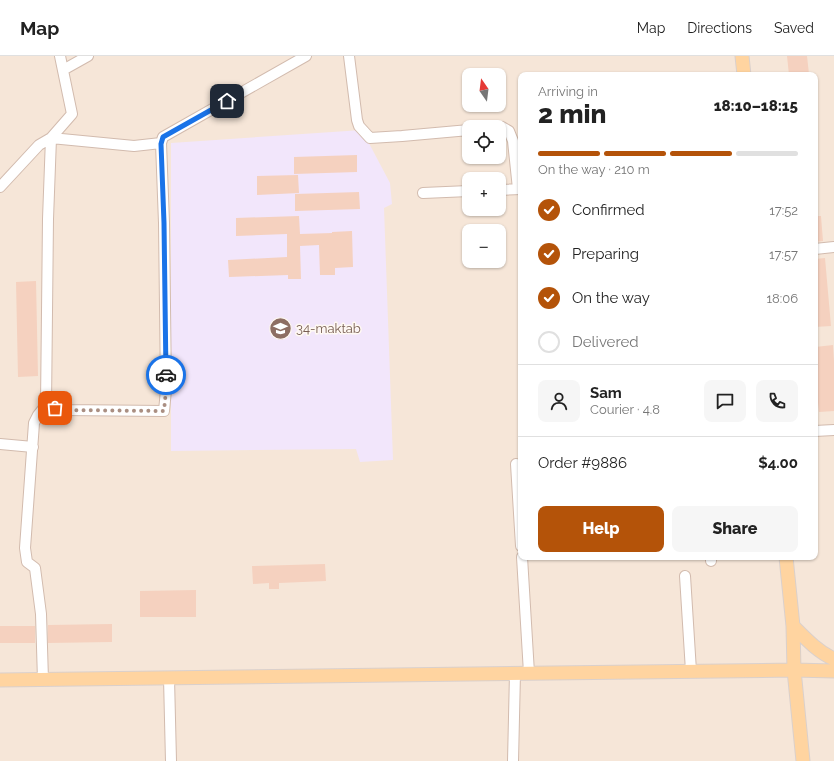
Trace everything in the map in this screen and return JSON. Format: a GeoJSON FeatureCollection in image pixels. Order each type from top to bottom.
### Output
{"type":"FeatureCollection","features":[{"type":"Feature","properties":{"kind":"main road"},"geometry":{"type":"LineString","coordinates":[[742,56],[744,72]]}},
{"type":"Feature","properties":{"kind":"main road"},"geometry":{"type":"LineString","coordinates":[[786,560],[793,626],[794,670],[803,761]]}},
{"type":"Feature","properties":{"kind":"main road"},"geometry":{"type":"LineString","coordinates":[[793,626],[809,642],[834,659]]}},
{"type":"Feature","properties":{"kind":"main road"},"geometry":{"type":"LineString","coordinates":[[0,680],[691,671],[834,671]]}},
{"type":"Feature","properties":{"kind":"street"},"geometry":{"type":"LineString","coordinates":[[0,188],[39,145],[51,138],[72,114],[60,56]]}},
{"type":"Feature","properties":{"kind":"street"},"geometry":{"type":"LineString","coordinates":[[63,70],[88,56]]}},
{"type":"Feature","properties":{"kind":"street"},"geometry":{"type":"LineString","coordinates":[[46,405],[63,410],[164,411],[166,390],[164,223],[161,144],[163,137],[306,56]]}},
{"type":"Feature","properties":{"kind":"street"},"geometry":{"type":"LineString","coordinates":[[349,56],[356,120],[359,126],[370,138],[462,131]]}},
{"type":"Feature","properties":{"kind":"street"},"geometry":{"type":"LineString","coordinates":[[506,129],[509,131],[514,141],[518,179]]}},
{"type":"Feature","properties":{"kind":"street"},"geometry":{"type":"LineString","coordinates":[[51,138],[134,146],[161,144]]}},
{"type":"Feature","properties":{"kind":"street"},"geometry":{"type":"LineString","coordinates":[[43,680],[42,614],[35,568],[27,562],[26,548],[34,423],[46,405],[48,219],[51,138]]}},
{"type":"Feature","properties":{"kind":"street"},"geometry":{"type":"LineString","coordinates":[[506,190],[518,189]]}},
{"type":"Feature","properties":{"kind":"street"},"geometry":{"type":"LineString","coordinates":[[423,193],[462,191]]}},
{"type":"Feature","properties":{"kind":"street"},"geometry":{"type":"LineString","coordinates":[[818,249],[834,247]]}},
{"type":"Feature","properties":{"kind":"street"},"geometry":{"type":"LineString","coordinates":[[818,431],[834,430]]}},
{"type":"Feature","properties":{"kind":"street"},"geometry":{"type":"LineString","coordinates":[[0,444],[33,447]]}},
{"type":"Feature","properties":{"kind":"street"},"geometry":{"type":"LineString","coordinates":[[516,464],[518,497]]}},
{"type":"Feature","properties":{"kind":"street"},"geometry":{"type":"LineString","coordinates":[[522,560],[529,673]]}},
{"type":"Feature","properties":{"kind":"street"},"geometry":{"type":"LineString","coordinates":[[684,576],[691,671]]}},
{"type":"Feature","properties":{"kind":"street"},"geometry":{"type":"LineString","coordinates":[[513,761],[515,673]]}},
{"type":"Feature","properties":{"kind":"street"},"geometry":{"type":"LineString","coordinates":[[169,678],[171,761]]}},
{"type":"Feature","properties":{"kind":"shaded area"},"geometry":{"type":"Polygon","coordinates":[[[0,56],[834,56],[834,761],[0,761],[0,56]]]}},
{"type":"Feature","properties":{"kind":"shaded area","name":"34-maktab"},"geometry":{"type":"Polygon","coordinates":[[[362,130],[390,183],[392,204],[384,208],[393,460],[360,462],[356,449],[171,451],[171,143],[362,130]]]}},
{"type":"Feature","properties":{"kind":"building"},"geometry":{"type":"Polygon","coordinates":[[[787,56],[807,56],[809,72],[789,72],[787,56]]]}},
{"type":"Feature","properties":{"kind":"building"},"geometry":{"type":"Polygon","coordinates":[[[357,155],[357,172],[294,174],[294,157],[357,155]]]}},
{"type":"Feature","properties":{"kind":"building"},"geometry":{"type":"Polygon","coordinates":[[[298,175],[299,193],[257,195],[257,176],[298,175]]]}},
{"type":"Feature","properties":{"kind":"building"},"geometry":{"type":"Polygon","coordinates":[[[359,192],[360,209],[295,211],[295,194],[359,192]]]}},
{"type":"Feature","properties":{"kind":"building"},"geometry":{"type":"Polygon","coordinates":[[[299,216],[300,234],[352,231],[353,267],[335,268],[335,275],[320,275],[319,245],[300,246],[301,279],[288,279],[288,275],[229,277],[228,260],[287,257],[287,234],[236,236],[236,218],[299,216]]]}},
{"type":"Feature","properties":{"kind":"building"},"geometry":{"type":"Polygon","coordinates":[[[818,216],[821,216],[823,241],[818,242],[818,216]]]}},
{"type":"Feature","properties":{"kind":"building"},"geometry":{"type":"Polygon","coordinates":[[[825,258],[831,326],[818,327],[818,259],[825,258]]]}},
{"type":"Feature","properties":{"kind":"building"},"geometry":{"type":"Polygon","coordinates":[[[36,281],[38,376],[18,377],[16,282],[36,281]]]}},
{"type":"Feature","properties":{"kind":"building"},"geometry":{"type":"Polygon","coordinates":[[[833,345],[834,411],[819,412],[818,347],[833,345]]]}},
{"type":"Feature","properties":{"kind":"building"},"geometry":{"type":"Polygon","coordinates":[[[325,564],[326,581],[279,583],[279,589],[269,589],[269,583],[253,584],[252,566],[325,564]]]}},
{"type":"Feature","properties":{"kind":"building"},"geometry":{"type":"Polygon","coordinates":[[[196,590],[196,617],[140,617],[140,591],[196,590]]]}},
{"type":"Feature","properties":{"kind":"building"},"geometry":{"type":"Polygon","coordinates":[[[112,624],[112,642],[48,643],[48,625],[112,624]]]}},
{"type":"Feature","properties":{"kind":"building"},"geometry":{"type":"Polygon","coordinates":[[[0,626],[35,626],[35,643],[0,643],[0,626]]]}},
{"type":"Feature","properties":{"kind":"way so far"},"geometry":{"type":"LineString","coordinates":[[55,408],[63,410],[164,411],[166,375]]}},
{"type":"Feature","properties":{"kind":"place","name":"34-maktab"},"geometry":{"type":"Point","coordinates":[280,328]}},
{"type":"Feature","properties":{"kind":"route"},"geometry":{"type":"LineString","coordinates":[[166,375],[164,223],[161,144],[163,137],[227,101]]}}]}
